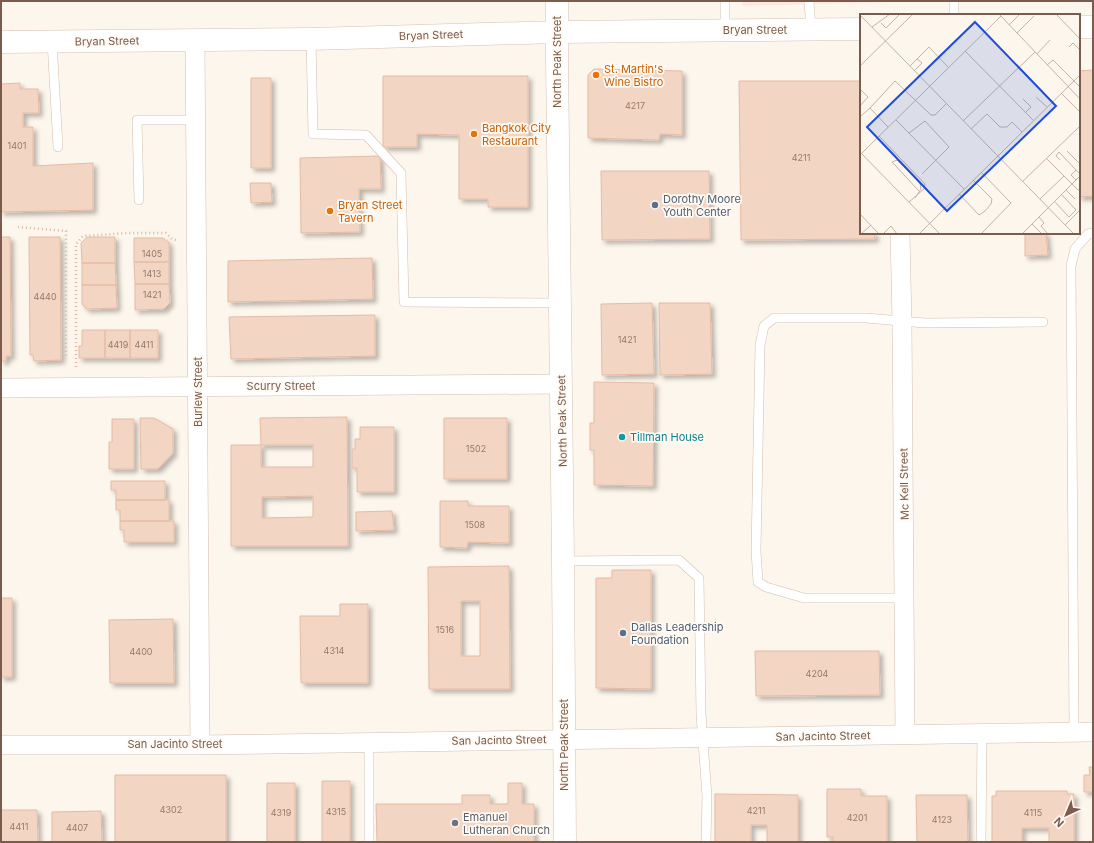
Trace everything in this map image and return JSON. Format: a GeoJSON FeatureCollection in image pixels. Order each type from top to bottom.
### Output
{"type":"FeatureCollection","features":[{"type":"Feature","properties":{"kind":"street","name":"North Peak Street"},"geometry":{"type":"LineString","coordinates":[[557,1],[558,32],[556,59],[564,561],[565,842]]}},
{"type":"Feature","properties":{"kind":"street"},"geometry":{"type":"LineString","coordinates":[[1080,27],[1093,27]]}},
{"type":"Feature","properties":{"kind":"street","name":"Bryan Street"},"geometry":{"type":"LineString","coordinates":[[1,42],[311,38],[558,32],[860,29]]}},
{"type":"Feature","properties":{"kind":"street","name":"Burlew Street"},"geometry":{"type":"LineString","coordinates":[[195,40],[200,744]]}},
{"type":"Feature","properties":{"kind":"street","name":"Mc Kell Street"},"geometry":{"type":"LineString","coordinates":[[900,234],[905,598],[905,734]]}},
{"type":"Feature","properties":{"kind":"street","name":"Scurry Street"},"geometry":{"type":"LineString","coordinates":[[1,388],[562,384]]}},
{"type":"Feature","properties":{"kind":"street","name":"San Jacinto Street"},"geometry":{"type":"LineString","coordinates":[[1,745],[369,742],[1093,732]]}},
{"type":"Feature","properties":{"kind":"lane"},"geometry":{"type":"LineString","coordinates":[[725,1],[725,30]]}},
{"type":"Feature","properties":{"kind":"lane"},"geometry":{"type":"LineString","coordinates":[[809,1],[811,30]]}},
{"type":"Feature","properties":{"kind":"lane"},"geometry":{"type":"LineString","coordinates":[[954,1],[954,14]]}},
{"type":"Feature","properties":{"kind":"lane"},"geometry":{"type":"LineString","coordinates":[[311,38],[313,134],[366,135],[401,173],[404,302],[560,303]]}},
{"type":"Feature","properties":{"kind":"lane"},"geometry":{"type":"LineString","coordinates":[[52,41],[58,147]]}},
{"type":"Feature","properties":{"kind":"lane"},"geometry":{"type":"LineString","coordinates":[[139,200],[137,120],[196,120]]}},
{"type":"Feature","properties":{"kind":"lane"},"geometry":{"type":"LineString","coordinates":[[1074,732],[1071,266],[1075,248],[1088,234],[1093,233]]}},
{"type":"Feature","properties":{"kind":"lane"},"geometry":{"type":"LineString","coordinates":[[905,598],[804,598],[766,587],[758,582],[756,551],[760,345],[764,326],[774,318],[866,318],[902,322],[952,323],[1043,322]]}},
{"type":"Feature","properties":{"kind":"lane"},"geometry":{"type":"LineString","coordinates":[[564,561],[679,560],[699,578],[702,738],[707,796],[706,842]]}},
{"type":"Feature","properties":{"kind":"lane"},"geometry":{"type":"LineString","coordinates":[[981,842],[982,733]]}},
{"type":"Feature","properties":{"kind":"lane"},"geometry":{"type":"LineString","coordinates":[[369,742],[369,842]]}},
{"type":"Feature","properties":{"kind":"path"},"geometry":{"type":"LineString","coordinates":[[18,227],[66,232],[66,359]]}},
{"type":"Feature","properties":{"kind":"path"},"geometry":{"type":"LineString","coordinates":[[76,371],[76,244],[83,236],[127,233],[166,233],[176,240],[180,239]]}},
{"type":"Feature","properties":{"kind":"shaded area"},"geometry":{"type":"Polygon","coordinates":[[[743,1],[927,1],[742,6],[743,1]]]}},
{"type":"Feature","properties":{"kind":"building"},"geometry":{"type":"Polygon","coordinates":[[[594,69],[682,71],[682,135],[660,134],[659,140],[588,138],[588,75],[594,69]]]}},
{"type":"Feature","properties":{"kind":"building"},"geometry":{"type":"Polygon","coordinates":[[[1093,70],[1093,196],[1080,197],[1080,71],[1093,70]]]}},
{"type":"Feature","properties":{"kind":"building"},"geometry":{"type":"Polygon","coordinates":[[[383,76],[528,76],[528,207],[488,207],[488,199],[459,199],[459,135],[417,134],[417,147],[383,147],[383,76]]]}},
{"type":"Feature","properties":{"kind":"building"},"geometry":{"type":"Polygon","coordinates":[[[251,78],[271,78],[271,168],[251,168],[251,78]]]}},
{"type":"Feature","properties":{"kind":"building"},"geometry":{"type":"Polygon","coordinates":[[[739,81],[860,81],[860,234],[875,234],[875,239],[741,240],[739,81]]]}},
{"type":"Feature","properties":{"kind":"building"},"geometry":{"type":"Polygon","coordinates":[[[20,83],[20,89],[38,89],[39,113],[23,113],[23,127],[33,127],[33,166],[93,163],[93,210],[1,212],[1,84],[20,83]]]}},
{"type":"Feature","properties":{"kind":"building","name":"Bryan Street Tavern"},"geometry":{"type":"Polygon","coordinates":[[[380,156],[381,189],[359,189],[360,232],[301,233],[300,158],[380,156]]]}},
{"type":"Feature","properties":{"kind":"building","name":"Dorothy Moore Youth Center"},"geometry":{"type":"Polygon","coordinates":[[[601,171],[709,171],[710,239],[602,240],[601,171]]]}},
{"type":"Feature","properties":{"kind":"building"},"geometry":{"type":"Polygon","coordinates":[[[250,183],[271,183],[272,202],[251,203],[250,183]]]}},
{"type":"Feature","properties":{"kind":"building"},"geometry":{"type":"Polygon","coordinates":[[[1025,234],[1046,234],[1048,255],[1025,256],[1025,234]]]}},
{"type":"Feature","properties":{"kind":"building"},"geometry":{"type":"Polygon","coordinates":[[[1,237],[10,237],[11,356],[6,356],[6,361],[1,361],[1,237]]]}},
{"type":"Feature","properties":{"kind":"building"},"geometry":{"type":"Polygon","coordinates":[[[29,237],[60,237],[61,360],[34,361],[33,355],[30,355],[29,237]]]}},
{"type":"Feature","properties":{"kind":"building"},"geometry":{"type":"Polygon","coordinates":[[[87,237],[115,237],[115,263],[82,263],[81,243],[87,237]]]}},
{"type":"Feature","properties":{"kind":"building"},"geometry":{"type":"Polygon","coordinates":[[[134,238],[163,238],[169,243],[169,262],[134,262],[134,238]]]}},
{"type":"Feature","properties":{"kind":"building"},"geometry":{"type":"Polygon","coordinates":[[[372,258],[373,299],[228,302],[228,261],[372,258]]]}},
{"type":"Feature","properties":{"kind":"building"},"geometry":{"type":"Polygon","coordinates":[[[134,262],[169,262],[169,284],[135,284],[134,262]]]}},
{"type":"Feature","properties":{"kind":"building"},"geometry":{"type":"Polygon","coordinates":[[[82,263],[115,263],[116,285],[82,285],[82,263]]]}},
{"type":"Feature","properties":{"kind":"building"},"geometry":{"type":"Polygon","coordinates":[[[135,284],[169,284],[170,303],[164,309],[135,310],[135,284]]]}},
{"type":"Feature","properties":{"kind":"building"},"geometry":{"type":"Polygon","coordinates":[[[82,285],[116,285],[117,308],[87,309],[82,304],[82,285]]]}},
{"type":"Feature","properties":{"kind":"building"},"geometry":{"type":"Polygon","coordinates":[[[652,303],[654,374],[602,375],[601,304],[652,303]]]}},
{"type":"Feature","properties":{"kind":"building"},"geometry":{"type":"Polygon","coordinates":[[[659,303],[710,303],[712,374],[660,375],[659,303]]]}},
{"type":"Feature","properties":{"kind":"building"},"geometry":{"type":"Polygon","coordinates":[[[375,315],[375,356],[231,359],[229,317],[375,315]]]}},
{"type":"Feature","properties":{"kind":"building"},"geometry":{"type":"Polygon","coordinates":[[[82,330],[105,330],[105,358],[79,358],[79,346],[82,346],[82,330]]]}},
{"type":"Feature","properties":{"kind":"building"},"geometry":{"type":"Polygon","coordinates":[[[105,330],[130,330],[130,358],[105,358],[105,330]]]}},
{"type":"Feature","properties":{"kind":"building"},"geometry":{"type":"Polygon","coordinates":[[[130,330],[158,330],[158,358],[130,358],[130,330]]]}},
{"type":"Feature","properties":{"kind":"building","name":"Tillman House"},"geometry":{"type":"Polygon","coordinates":[[[594,382],[654,383],[653,486],[594,485],[594,450],[590,450],[590,423],[594,423],[594,382]]]}},
{"type":"Feature","properties":{"kind":"building"},"geometry":{"type":"Polygon","coordinates":[[[347,417],[348,546],[231,546],[231,445],[261,445],[260,418],[347,417]],[[261,445],[261,467],[313,467],[313,445],[261,445]],[[313,496],[262,497],[262,518],[313,517],[313,496]]]}},
{"type":"Feature","properties":{"kind":"building"},"geometry":{"type":"Polygon","coordinates":[[[140,418],[154,418],[173,429],[173,453],[158,469],[141,469],[140,418]]]}},
{"type":"Feature","properties":{"kind":"building"},"geometry":{"type":"Polygon","coordinates":[[[444,418],[507,418],[507,479],[444,479],[444,418]]]}},
{"type":"Feature","properties":{"kind":"building"},"geometry":{"type":"Polygon","coordinates":[[[112,419],[134,419],[134,469],[109,469],[109,442],[112,442],[112,419]]]}},
{"type":"Feature","properties":{"kind":"building"},"geometry":{"type":"Polygon","coordinates":[[[360,427],[394,427],[394,492],[357,492],[357,468],[352,468],[352,449],[355,449],[355,439],[360,439],[360,427]]]}},
{"type":"Feature","properties":{"kind":"building"},"geometry":{"type":"Polygon","coordinates":[[[111,481],[165,481],[165,500],[116,500],[116,490],[111,490],[111,481]]]}},
{"type":"Feature","properties":{"kind":"building"},"geometry":{"type":"Polygon","coordinates":[[[116,500],[169,500],[169,521],[120,521],[120,510],[116,510],[116,500]]]}},
{"type":"Feature","properties":{"kind":"building"},"geometry":{"type":"Polygon","coordinates":[[[440,501],[468,501],[468,506],[509,506],[509,543],[468,542],[467,548],[440,547],[440,501]]]}},
{"type":"Feature","properties":{"kind":"building"},"geometry":{"type":"Polygon","coordinates":[[[392,511],[394,530],[356,531],[356,512],[392,511]]]}},
{"type":"Feature","properties":{"kind":"building"},"geometry":{"type":"Polygon","coordinates":[[[120,521],[174,521],[174,542],[124,542],[124,530],[120,530],[120,521]]]}},
{"type":"Feature","properties":{"kind":"building"},"geometry":{"type":"Polygon","coordinates":[[[509,566],[510,689],[429,689],[428,567],[509,566]],[[461,601],[461,656],[480,656],[480,601],[461,601]]]}},
{"type":"Feature","properties":{"kind":"building","name":"Dallas Leadership Foundation"},"geometry":{"type":"Polygon","coordinates":[[[612,570],[651,570],[651,689],[596,688],[596,578],[612,578],[612,570]]]}},
{"type":"Feature","properties":{"kind":"building"},"geometry":{"type":"Polygon","coordinates":[[[1,598],[12,598],[12,677],[1,677],[1,598]]]}},
{"type":"Feature","properties":{"kind":"building"},"geometry":{"type":"Polygon","coordinates":[[[340,604],[368,604],[368,683],[301,683],[300,616],[340,616],[340,604]]]}},
{"type":"Feature","properties":{"kind":"building"},"geometry":{"type":"Polygon","coordinates":[[[173,619],[174,683],[110,683],[109,620],[173,619]]]}},
{"type":"Feature","properties":{"kind":"building"},"geometry":{"type":"Polygon","coordinates":[[[755,651],[879,651],[880,695],[756,696],[755,651]]]}},
{"type":"Feature","properties":{"kind":"building"},"geometry":{"type":"Polygon","coordinates":[[[1089,767],[1093,767],[1093,792],[1084,792],[1084,775],[1090,775],[1089,767]]]}},
{"type":"Feature","properties":{"kind":"building"},"geometry":{"type":"Polygon","coordinates":[[[115,775],[226,775],[226,842],[115,842],[115,775]]]}},
{"type":"Feature","properties":{"kind":"building"},"geometry":{"type":"Polygon","coordinates":[[[322,781],[350,781],[350,842],[322,842],[322,781]]]}},
{"type":"Feature","properties":{"kind":"building"},"geometry":{"type":"Polygon","coordinates":[[[267,783],[295,783],[295,842],[267,842],[267,783]]]}},
{"type":"Feature","properties":{"kind":"building","name":"Emanuel Lutheran Church"},"geometry":{"type":"Polygon","coordinates":[[[508,783],[522,783],[522,804],[534,804],[534,842],[377,842],[376,804],[462,804],[462,795],[490,795],[490,804],[508,804],[508,783]]]}},
{"type":"Feature","properties":{"kind":"building"},"geometry":{"type":"Polygon","coordinates":[[[827,789],[861,789],[861,796],[887,796],[887,842],[833,842],[833,837],[827,837],[827,789]]]}},
{"type":"Feature","properties":{"kind":"building"},"geometry":{"type":"Polygon","coordinates":[[[996,791],[1067,791],[1067,794],[1074,794],[1074,842],[1049,842],[1049,828],[1022,828],[1022,842],[992,842],[992,796],[996,796],[996,791]]]}},
{"type":"Feature","properties":{"kind":"building"},"geometry":{"type":"Polygon","coordinates":[[[715,794],[798,795],[798,842],[767,842],[767,825],[751,825],[751,842],[715,842],[715,794]]]}},
{"type":"Feature","properties":{"kind":"building"},"geometry":{"type":"Polygon","coordinates":[[[916,795],[967,795],[968,842],[917,842],[916,795]]]}},
{"type":"Feature","properties":{"kind":"building"},"geometry":{"type":"Polygon","coordinates":[[[1,810],[37,810],[38,842],[1,842],[1,810]]]}},
{"type":"Feature","properties":{"kind":"building"},"geometry":{"type":"Polygon","coordinates":[[[101,811],[102,842],[52,842],[52,812],[101,811]]]}},
{"type":"Feature","properties":{"kind":"place","name":"St. Martin's Wine Bistro"},"geometry":{"type":"Point","coordinates":[596,75]}},
{"type":"Feature","properties":{"kind":"place","name":"Bangkok City Restaurant"},"geometry":{"type":"Point","coordinates":[474,134]}},
{"type":"Feature","properties":{"kind":"place","name":"Dorothy Moore Youth Center"},"geometry":{"type":"Point","coordinates":[655,205]}},
{"type":"Feature","properties":{"kind":"place","name":"Bryan Street Tavern"},"geometry":{"type":"Point","coordinates":[330,211]}},
{"type":"Feature","properties":{"kind":"place","name":"Tillman House"},"geometry":{"type":"Point","coordinates":[622,437]}},
{"type":"Feature","properties":{"kind":"place","name":"Dallas Leadership Foundation"},"geometry":{"type":"Point","coordinates":[623,633]}},
{"type":"Feature","properties":{"kind":"place","name":"Emanuel Lutheran Church"},"geometry":{"type":"Point","coordinates":[455,823]}}]}
